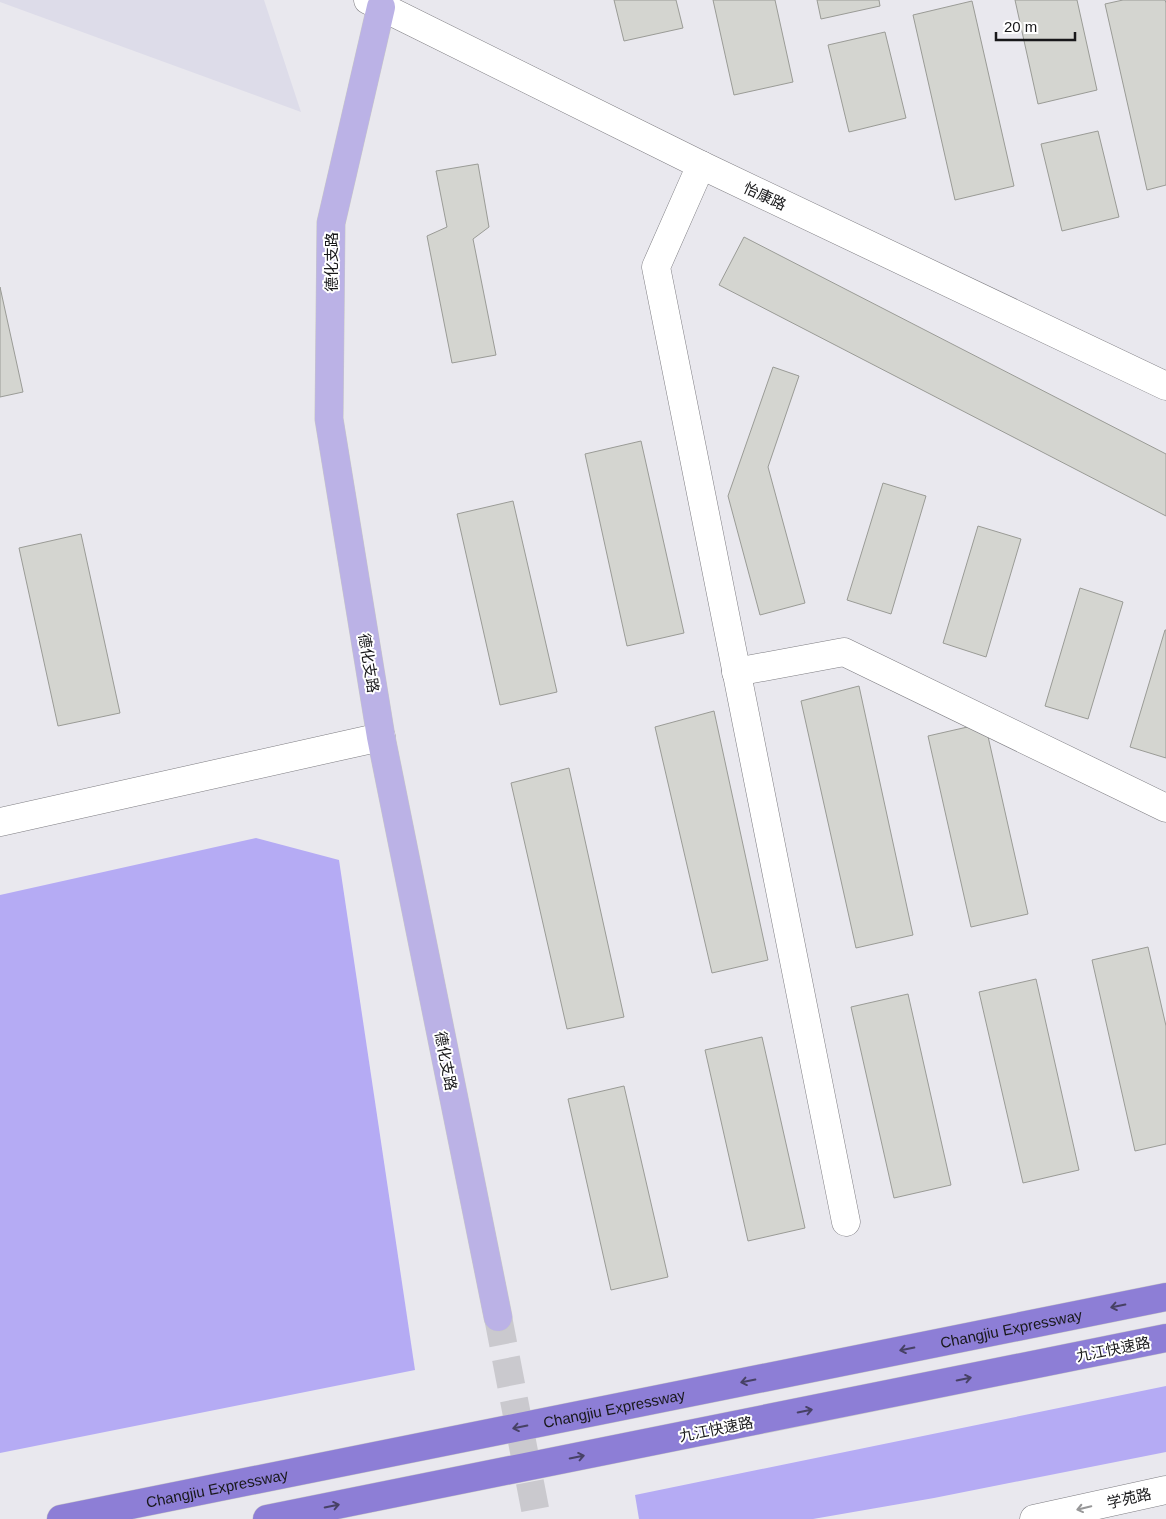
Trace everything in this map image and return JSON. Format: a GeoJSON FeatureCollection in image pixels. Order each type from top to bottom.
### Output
{"type":"FeatureCollection","features":[{"type":"Feature","properties":{"kind":"highway","name":"Changjiu Expressway"},"geometry":{"type":"LineString","coordinates":[[61,1519],[1166,1296]]}},
{"type":"Feature","properties":{"kind":"highway","name":"九江快速路"},"geometry":{"type":"LineString","coordinates":[[267,1519],[1166,1338]]}},
{"type":"Feature","properties":{"kind":"main road","name":"德化支路"},"geometry":{"type":"LineString","coordinates":[[378,2],[331,223],[331,428],[381,737],[498,1316]]}},
{"type":"Feature","properties":{"kind":"street","name":"怡康路"},"geometry":{"type":"LineString","coordinates":[[378,2],[700,165],[1166,386]]}},
{"type":"Feature","properties":{"kind":"street"},"geometry":{"type":"LineString","coordinates":[[700,165],[656,267],[846,1222]]}},
{"type":"Feature","properties":{"kind":"street"},"geometry":{"type":"LineString","coordinates":[[736,672],[844,652],[1166,808]]}},
{"type":"Feature","properties":{"kind":"street"},"geometry":{"type":"LineString","coordinates":[[0,822],[381,737]]}},
{"type":"Feature","properties":{"kind":"street","name":"学苑路"},"geometry":{"type":"LineString","coordinates":[[1034,1519],[1166,1490]]}},
{"type":"Feature","properties":{"kind":"shaded area"},"geometry":{"type":"Polygon","coordinates":[[[0,0],[264,0],[301,112],[0,2],[0,0]]]}},
{"type":"Feature","properties":{"kind":"shaded area"},"geometry":{"type":"Polygon","coordinates":[[[256,838],[339,860],[415,1370],[0,1453],[0,895],[256,838]]]}},
{"type":"Feature","properties":{"kind":"shaded area"},"geometry":{"type":"Polygon","coordinates":[[[1166,1386],[1166,1452],[934,1498],[813,1519],[639,1519],[635,1495],[1166,1386]]]}},
{"type":"Feature","properties":{"kind":"building"},"geometry":{"type":"Polygon","coordinates":[[[614,0],[676,0],[683,28],[624,41],[614,0]]]}},
{"type":"Feature","properties":{"kind":"building"},"geometry":{"type":"Polygon","coordinates":[[[713,0],[775,0],[793,82],[734,95],[713,0]]]}},
{"type":"Feature","properties":{"kind":"building"},"geometry":{"type":"Polygon","coordinates":[[[817,0],[879,0],[880,6],[821,19],[817,0]]]}},
{"type":"Feature","properties":{"kind":"building"},"geometry":{"type":"Polygon","coordinates":[[[1015,0],[1077,0],[1097,90],[1038,104],[1015,0]]]}},
{"type":"Feature","properties":{"kind":"building"},"geometry":{"type":"Polygon","coordinates":[[[1123,0],[1165,0],[1166,3],[1166,185],[1147,190],[1105,4],[1123,0]]]}},
{"type":"Feature","properties":{"kind":"building"},"geometry":{"type":"Polygon","coordinates":[[[972,1],[1014,186],[955,200],[913,15],[972,1]]]}},
{"type":"Feature","properties":{"kind":"building"},"geometry":{"type":"Polygon","coordinates":[[[885,32],[906,118],[849,132],[828,45],[885,32]]]}},
{"type":"Feature","properties":{"kind":"building"},"geometry":{"type":"Polygon","coordinates":[[[1098,131],[1119,217],[1062,231],[1041,144],[1098,131]]]}},
{"type":"Feature","properties":{"kind":"building"},"geometry":{"type":"Polygon","coordinates":[[[478,164],[489,227],[473,239],[496,355],[452,363],[427,236],[447,227],[436,171],[478,164]]]}},
{"type":"Feature","properties":{"kind":"building"},"geometry":{"type":"Polygon","coordinates":[[[744,237],[1166,454],[1166,516],[719,285],[744,237]]]}},
{"type":"Feature","properties":{"kind":"building"},"geometry":{"type":"Polygon","coordinates":[[[0,287],[23,392],[0,397],[0,287]]]}},
{"type":"Feature","properties":{"kind":"building"},"geometry":{"type":"Polygon","coordinates":[[[773,367],[799,376],[768,467],[805,603],[760,615],[728,496],[773,367]]]}},
{"type":"Feature","properties":{"kind":"building"},"geometry":{"type":"Polygon","coordinates":[[[641,441],[684,633],[627,646],[585,454],[641,441]]]}},
{"type":"Feature","properties":{"kind":"building"},"geometry":{"type":"Polygon","coordinates":[[[883,483],[926,496],[891,614],[847,600],[883,483]]]}},
{"type":"Feature","properties":{"kind":"building"},"geometry":{"type":"Polygon","coordinates":[[[513,501],[557,692],[500,705],[457,514],[513,501]]]}},
{"type":"Feature","properties":{"kind":"building"},"geometry":{"type":"Polygon","coordinates":[[[978,526],[1021,539],[986,657],[943,643],[978,526]]]}},
{"type":"Feature","properties":{"kind":"building"},"geometry":{"type":"Polygon","coordinates":[[[81,534],[120,713],[58,726],[19,548],[81,534]]]}},
{"type":"Feature","properties":{"kind":"building"},"geometry":{"type":"Polygon","coordinates":[[[1080,588],[1123,602],[1088,719],[1045,706],[1080,588]]]}},
{"type":"Feature","properties":{"kind":"building"},"geometry":{"type":"Polygon","coordinates":[[[1166,630],[1166,758],[1130,747],[1166,630]]]}},
{"type":"Feature","properties":{"kind":"building"},"geometry":{"type":"Polygon","coordinates":[[[859,686],[913,935],[856,948],[801,701],[859,686]]]}},
{"type":"Feature","properties":{"kind":"building"},"geometry":{"type":"Polygon","coordinates":[[[714,711],[768,960],[712,973],[655,727],[714,711]]]}},
{"type":"Feature","properties":{"kind":"building"},"geometry":{"type":"Polygon","coordinates":[[[985,723],[1028,914],[971,927],[928,736],[985,723]]]}},
{"type":"Feature","properties":{"kind":"building"},"geometry":{"type":"Polygon","coordinates":[[[569,768],[624,1017],[567,1029],[511,783],[569,768]]]}},
{"type":"Feature","properties":{"kind":"building"},"geometry":{"type":"Polygon","coordinates":[[[1148,947],[1166,1026],[1166,1144],[1135,1151],[1092,960],[1148,947]]]}},
{"type":"Feature","properties":{"kind":"building"},"geometry":{"type":"Polygon","coordinates":[[[1036,979],[1079,1170],[1023,1183],[979,992],[1036,979]]]}},
{"type":"Feature","properties":{"kind":"building"},"geometry":{"type":"Polygon","coordinates":[[[908,994],[951,1185],[894,1198],[851,1007],[908,994]]]}},
{"type":"Feature","properties":{"kind":"building"},"geometry":{"type":"Polygon","coordinates":[[[762,1037],[805,1228],[748,1241],[705,1050],[762,1037]]]}},
{"type":"Feature","properties":{"kind":"building"},"geometry":{"type":"Polygon","coordinates":[[[624,1086],[668,1277],[611,1290],[568,1099],[624,1086]]]}},
{"type":"Feature","properties":{"kind":"tunnel"},"geometry":{"type":"LineString","coordinates":[[498,1317],[537,1519]]}}]}
